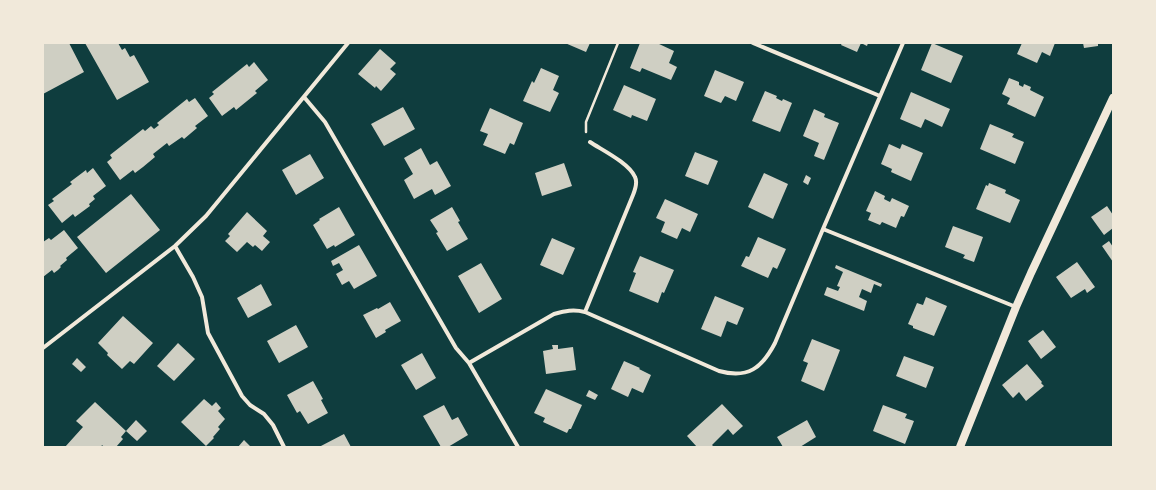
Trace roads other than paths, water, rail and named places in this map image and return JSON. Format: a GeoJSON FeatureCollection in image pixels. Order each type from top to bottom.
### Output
{"type":"FeatureCollection","features":[{"type":"Feature","properties":{"kind":"main road"},"geometry":{"type":"LineString","coordinates":[[960,447],[1016,307],[1113,98]]}},
{"type":"Feature","properties":{"kind":"street"},"geometry":{"type":"LineString","coordinates":[[43,348],[175,246],[206,216],[348,43]]}},
{"type":"Feature","properties":{"kind":"street"},"geometry":{"type":"LineString","coordinates":[[753,43],[880,96]]}},
{"type":"Feature","properties":{"kind":"street"},"geometry":{"type":"LineString","coordinates":[[470,363],[554,314],[567,310],[576,310],[585,312],[719,371],[729,374],[737,374],[749,371],[759,366],[765,361],[775,344],[902,43]]}},
{"type":"Feature","properties":{"kind":"street"},"geometry":{"type":"LineString","coordinates":[[304,97],[325,122],[456,348],[470,363],[518,447]]}},
{"type":"Feature","properties":{"kind":"street"},"geometry":{"type":"LineString","coordinates":[[585,312],[636,185],[635,177],[624,164],[590,142]]}},
{"type":"Feature","properties":{"kind":"street"},"geometry":{"type":"LineString","coordinates":[[823,229],[1016,307]]}},
{"type":"Feature","properties":{"kind":"street"},"geometry":{"type":"LineString","coordinates":[[175,246],[193,277],[202,297],[208,333],[242,396],[264,414],[273,425],[284,447]]}}]}
